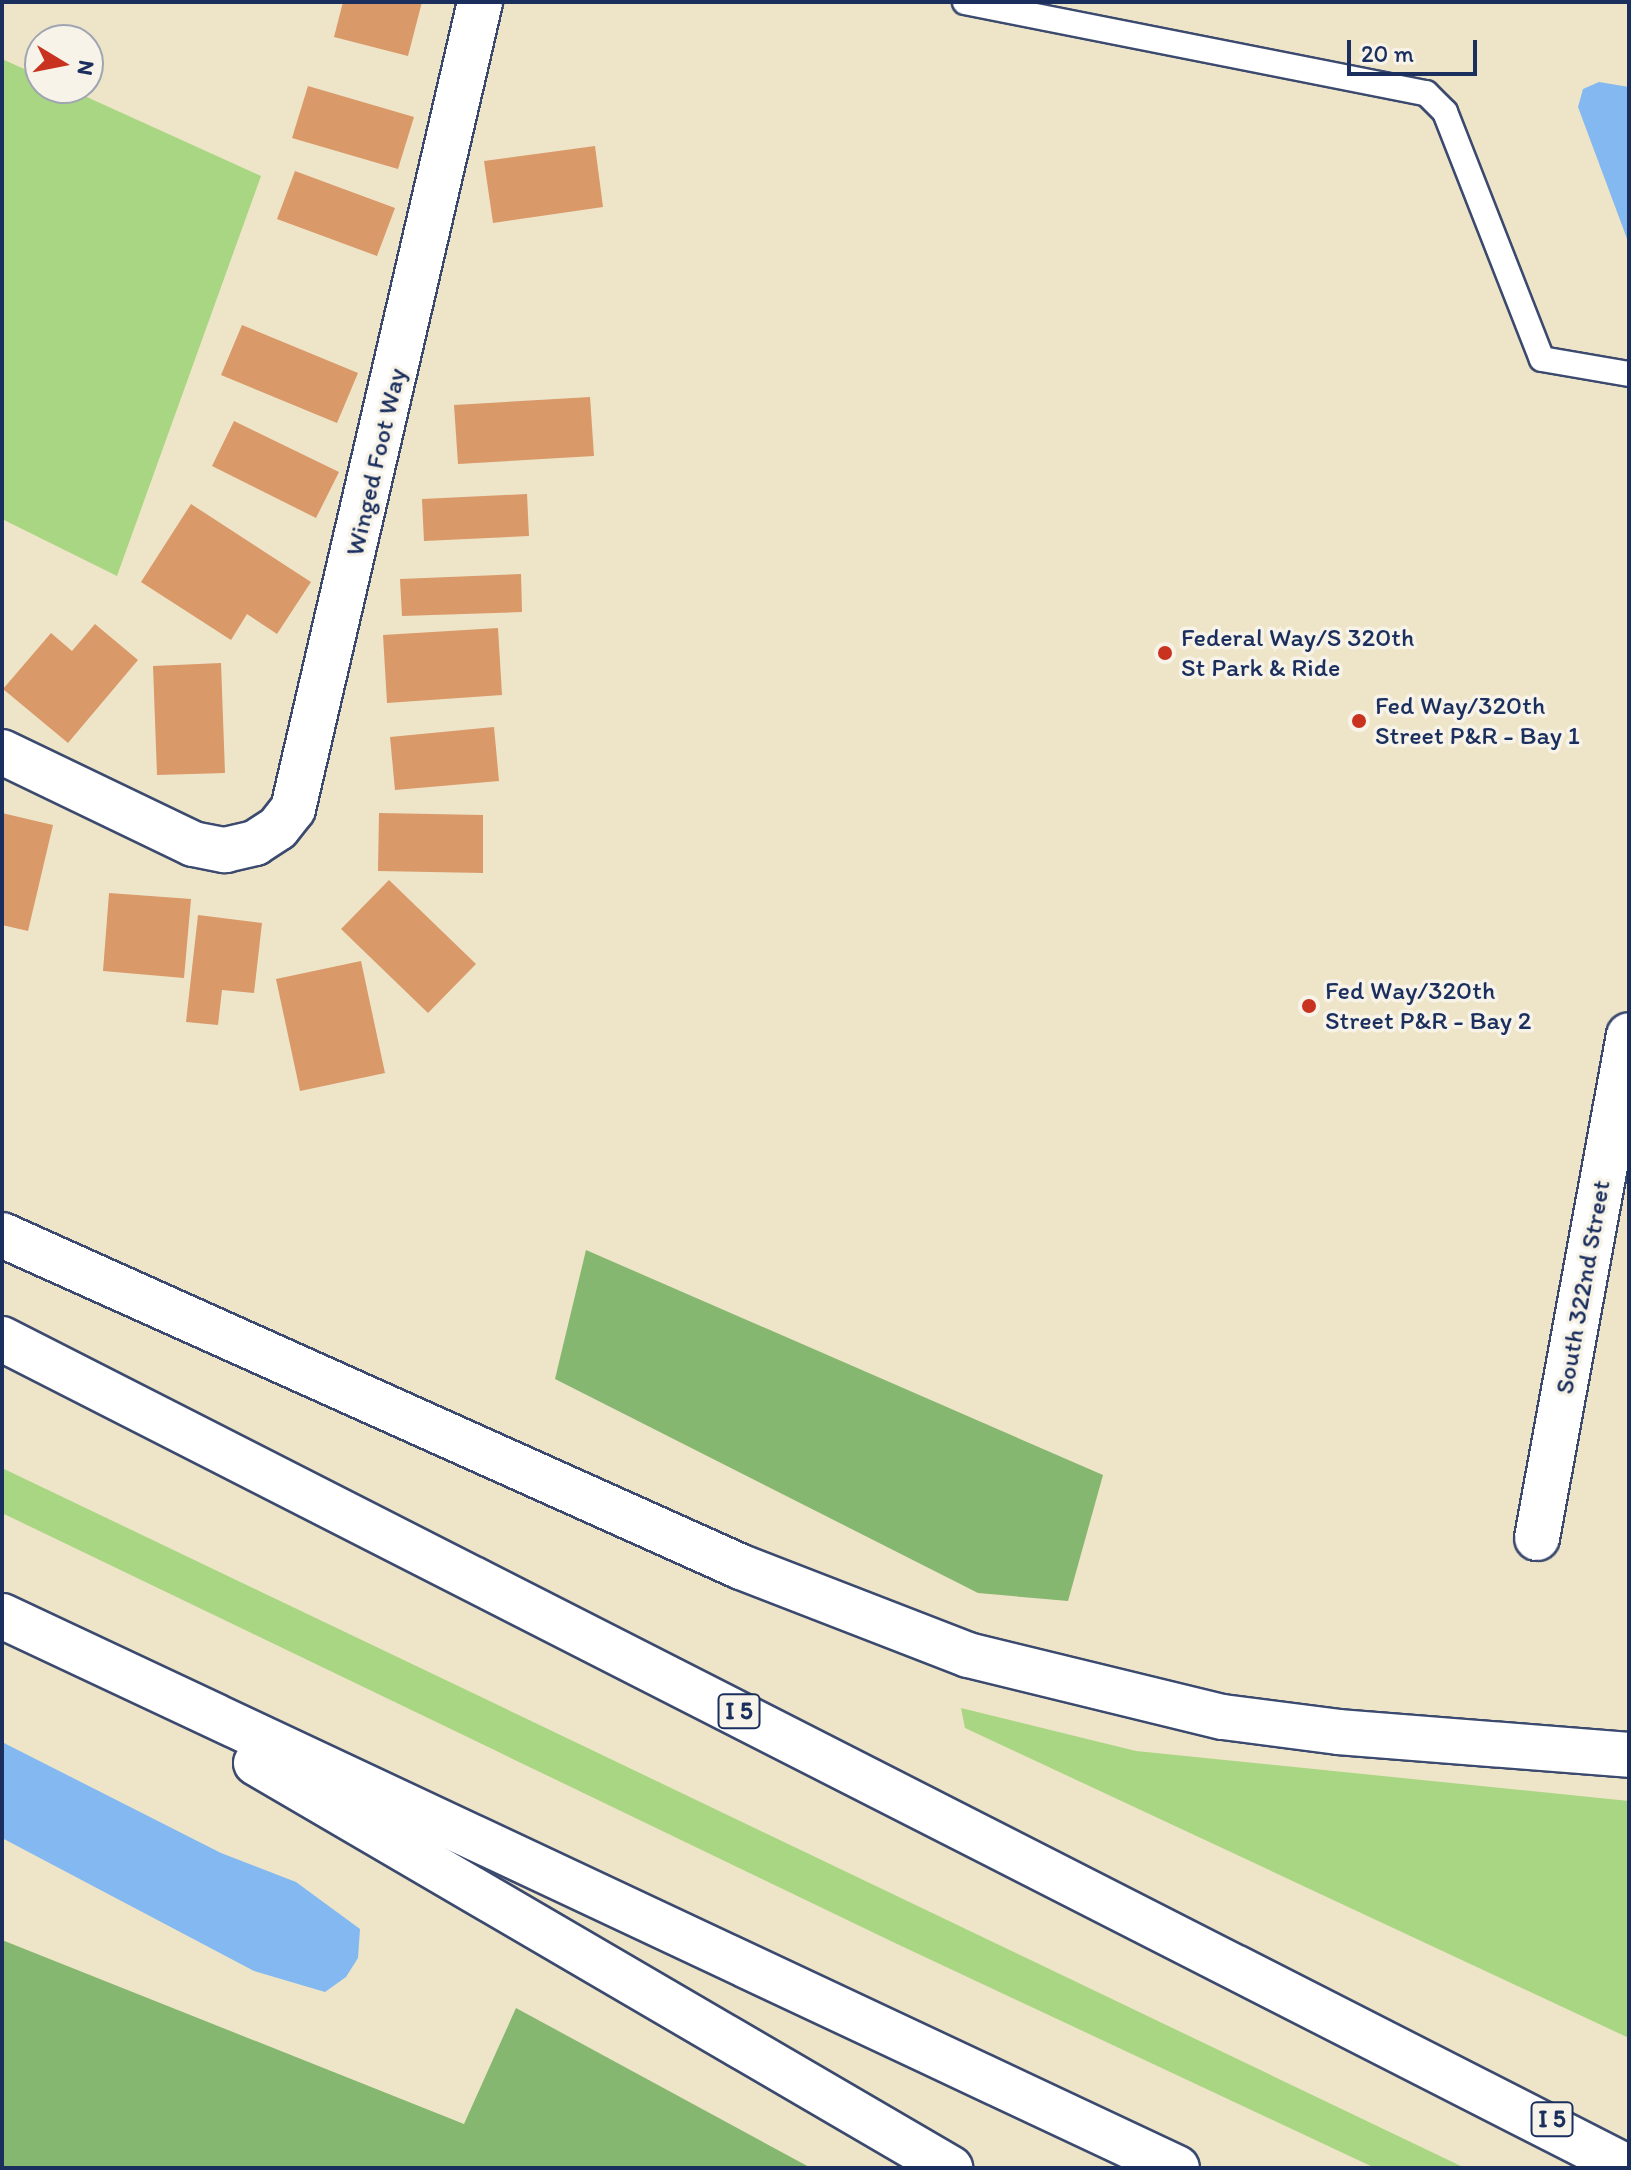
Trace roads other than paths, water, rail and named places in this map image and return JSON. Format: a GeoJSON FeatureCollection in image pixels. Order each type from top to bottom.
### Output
{"type":"FeatureCollection","features":[{"type":"Feature","properties":{"kind":"main road","name":"Winged Foot Way"},"geometry":{"type":"LineString","coordinates":[[2,752],[193,844],[225,850],[255,843],[278,828],[301,794],[480,2]]}},
{"type":"Feature","properties":{"kind":"main road","name":"South 322nd Street"},"geometry":{"type":"LineString","coordinates":[[1537,1538],[1629,1035]]}},
{"type":"Feature","properties":{"kind":"main road"},"geometry":{"type":"LineString","coordinates":[[2,1235],[741,1567],[968,1655],[1223,1717],[1338,1732],[1629,1755]]}},
{"type":"Feature","properties":{"kind":"main road","name":"I 5"},"geometry":{"type":"LineString","coordinates":[[2,1339],[1475,2086],[1629,2151]]}},
{"type":"Feature","properties":{"kind":"main road"},"geometry":{"type":"LineString","coordinates":[[5,1617],[950,2168]]}},
{"type":"Feature","properties":{"kind":"main road"},"geometry":{"type":"LineString","coordinates":[[5,1617],[1177,2168]]}},
{"type":"Feature","properties":{"kind":"main road"},"geometry":{"type":"LineString","coordinates":[[1475,2086],[1629,2168]]}},
{"type":"Feature","properties":{"kind":"lane"},"geometry":{"type":"LineString","coordinates":[[965,2],[1426,93],[1445,112],[1542,359],[1629,374]]}},
{"type":"Feature","properties":{"kind":"water"},"geometry":{"type":"Polygon","coordinates":[[[1599,82],[1629,87],[1629,244],[1578,107],[1583,89],[1599,82]]]}},
{"type":"Feature","properties":{"kind":"water"},"geometry":{"type":"Polygon","coordinates":[[[2,1742],[221,1853],[296,1882],[360,1929],[358,1958],[346,1977],[325,1992],[254,1971],[2,1838],[2,1742]]]}},
{"type":"Feature","properties":{"kind":"place","name":"Federal Way/S 320th St Park & Ride"},"geometry":{"type":"Point","coordinates":[1165,653]}},
{"type":"Feature","properties":{"kind":"place","name":"Fed Way/320th Street P&R - Bay 1"},"geometry":{"type":"Point","coordinates":[1359,721]}},
{"type":"Feature","properties":{"kind":"place","name":"Fed Way/320th Street P&R - Bay 2"},"geometry":{"type":"Point","coordinates":[1309,1006]}}]}
